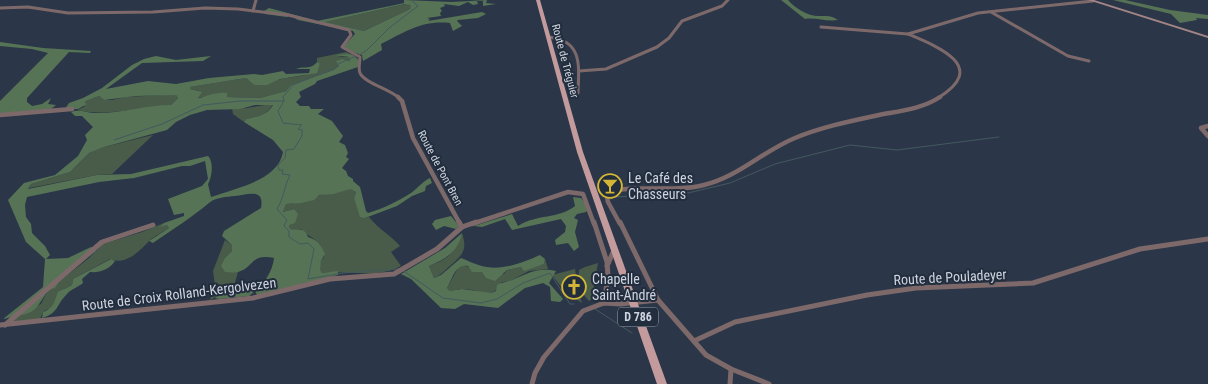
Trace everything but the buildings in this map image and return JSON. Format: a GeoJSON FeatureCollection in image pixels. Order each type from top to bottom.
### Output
{"type":"FeatureCollection","features":[{"type":"Feature","properties":{"kind":"main road","name":"Route de Tréguier"},"geometry":{"type":"LineString","coordinates":[[538,0],[574,128],[614,249]]}},
{"type":"Feature","properties":{"kind":"main road","name":"D 786"},"geometry":{"type":"LineString","coordinates":[[614,249],[662,384]]}},
{"type":"Feature","properties":{"kind":"street"},"geometry":{"type":"LineString","coordinates":[[253,11],[256,0]]}},
{"type":"Feature","properties":{"kind":"street"},"geometry":{"type":"LineString","coordinates":[[579,71],[606,69],[657,47],[669,38],[682,21],[722,6],[728,0]]}},
{"type":"Feature","properties":{"kind":"street"},"geometry":{"type":"LineString","coordinates":[[908,34],[968,15],[1035,9],[1092,1],[1208,37]]}},
{"type":"Feature","properties":{"kind":"street","name":"Route de Pont Bren"},"geometry":{"type":"LineString","coordinates":[[0,8],[28,7],[65,13],[153,12],[205,8],[253,11],[288,15],[351,32],[342,47],[360,57],[359,72],[364,79],[393,92],[402,101],[413,138],[462,227]]}},
{"type":"Feature","properties":{"kind":"street"},"geometry":{"type":"LineString","coordinates":[[990,12],[1068,56],[1089,61]]}},
{"type":"Feature","properties":{"kind":"street"},"geometry":{"type":"LineString","coordinates":[[769,384],[731,369],[706,355],[658,300],[625,232],[608,202],[606,192],[618,189],[677,188],[707,184],[740,169],[803,135],[877,115],[923,106],[939,100],[957,83],[961,74],[960,69],[942,49],[908,34],[821,27]]}},
{"type":"Feature","properties":{"kind":"street"},"geometry":{"type":"LineString","coordinates":[[548,37],[558,37],[569,43],[579,58],[578,93]]}},
{"type":"Feature","properties":{"kind":"street"},"geometry":{"type":"LineString","coordinates":[[0,115],[72,110]]}},
{"type":"Feature","properties":{"kind":"street"},"geometry":{"type":"LineString","coordinates":[[1208,126],[1201,130],[1208,136]]}},
{"type":"Feature","properties":{"kind":"street","name":"Route de Croix Rolland-Kergolvezen"},"geometry":{"type":"LineString","coordinates":[[2,325],[253,298],[336,278],[390,275],[437,250],[462,227],[568,192],[583,194],[587,201],[607,266],[608,276],[604,303]]}},
{"type":"Feature","properties":{"kind":"street"},"geometry":{"type":"LineString","coordinates":[[2,325],[102,242],[153,225]]}},
{"type":"Feature","properties":{"kind":"street","name":"Route de Pouladeyer"},"geometry":{"type":"LineString","coordinates":[[694,341],[735,322],[853,298],[916,288],[1033,283],[1090,266],[1140,248],[1208,239]]}},
{"type":"Feature","properties":{"kind":"street"},"geometry":{"type":"LineString","coordinates":[[607,266],[614,249]]}},
{"type":"Feature","properties":{"kind":"street"},"geometry":{"type":"LineString","coordinates":[[532,384],[544,357],[570,329],[579,315],[590,307],[604,303],[633,303],[658,300]]}},
{"type":"Feature","properties":{"kind":"street"},"geometry":{"type":"LineString","coordinates":[[730,384],[731,369]]}},
{"type":"Feature","properties":{"kind":"green space"},"geometry":{"type":"Polygon","coordinates":[[[404,0],[452,2],[487,0],[486,3],[496,4],[483,6],[483,1],[477,1],[478,4],[473,5],[468,2],[459,6],[444,4],[445,6],[440,8],[442,11],[440,13],[441,16],[427,18],[430,19],[428,21],[482,12],[486,14],[478,18],[458,20],[462,26],[453,31],[450,23],[431,23],[406,31],[381,44],[382,50],[363,61],[362,55],[343,47],[355,34],[353,31],[298,20],[290,15],[287,17],[265,14],[264,11],[269,8],[317,21],[404,3],[404,0]],[[405,4],[325,22],[364,31],[410,9],[411,5],[405,4]]]}},
{"type":"Feature","properties":{"kind":"green space"},"geometry":{"type":"Polygon","coordinates":[[[781,0],[788,0],[798,9],[810,15],[831,17],[838,20],[805,19],[781,0]]]}},
{"type":"Feature","properties":{"kind":"green space"},"geometry":{"type":"Polygon","coordinates":[[[1113,0],[1125,0],[1170,10],[1208,15],[1208,19],[1196,18],[1197,20],[1180,23],[1171,14],[1113,0]]]}},
{"type":"Feature","properties":{"kind":"green space"},"geometry":{"type":"Polygon","coordinates":[[[412,4],[410,9],[364,31],[324,22],[412,4]]]}},
{"type":"Feature","properties":{"kind":"green space"},"geometry":{"type":"Polygon","coordinates":[[[0,42],[43,48],[91,51],[90,53],[69,52],[27,98],[27,102],[32,106],[42,104],[51,98],[48,104],[56,105],[51,109],[0,117],[0,101],[48,53],[32,49],[0,46],[0,42]]]}},
{"type":"Feature","properties":{"kind":"green space"},"geometry":{"type":"Polygon","coordinates":[[[346,52],[353,55],[337,57],[350,57],[350,61],[343,59],[337,69],[291,85],[286,91],[260,98],[227,97],[221,93],[198,98],[199,91],[190,89],[190,87],[246,78],[254,85],[258,85],[308,74],[317,68],[320,63],[317,62],[317,58],[346,52]]]}},
{"type":"Feature","properties":{"kind":"green space"},"geometry":{"type":"Polygon","coordinates":[[[335,55],[353,55],[359,60],[358,67],[317,81],[315,84],[299,92],[301,97],[296,102],[300,106],[309,106],[311,109],[324,109],[318,114],[332,121],[343,136],[339,142],[345,145],[348,153],[346,157],[349,159],[342,168],[360,187],[366,211],[368,213],[396,202],[430,178],[432,183],[426,186],[425,191],[412,196],[397,206],[365,218],[360,217],[354,198],[356,192],[351,189],[333,194],[319,195],[314,200],[301,203],[286,204],[283,212],[294,209],[298,214],[295,223],[289,225],[290,229],[303,230],[308,237],[317,241],[322,248],[325,254],[321,261],[320,270],[322,273],[338,271],[338,275],[257,295],[255,291],[249,296],[215,298],[223,287],[228,284],[234,286],[230,292],[254,291],[267,277],[274,258],[256,259],[243,270],[236,272],[225,272],[221,266],[225,258],[232,251],[232,245],[222,236],[224,231],[261,208],[260,197],[254,194],[215,200],[153,243],[149,241],[169,228],[167,225],[159,227],[164,223],[184,216],[184,213],[174,215],[168,199],[202,186],[208,179],[205,161],[134,178],[99,182],[27,197],[25,205],[26,217],[31,224],[32,233],[45,246],[50,255],[46,259],[68,258],[91,247],[96,251],[60,280],[55,288],[48,290],[31,312],[3,319],[43,287],[45,259],[26,242],[8,200],[24,183],[55,175],[78,156],[87,140],[85,135],[93,127],[82,116],[75,116],[71,112],[104,113],[171,105],[178,98],[176,95],[136,96],[104,100],[99,96],[86,101],[85,103],[87,104],[78,109],[65,109],[69,103],[102,88],[132,65],[156,56],[176,60],[211,56],[203,61],[142,63],[106,89],[148,81],[176,84],[209,78],[262,75],[283,71],[286,74],[309,73],[310,69],[296,69],[312,66],[317,62],[320,63],[317,73],[280,79],[267,85],[254,85],[246,78],[190,87],[190,89],[202,92],[198,98],[227,93],[227,97],[260,98],[286,91],[291,85],[334,70],[339,66],[336,61],[343,59],[350,61],[349,57],[335,55]],[[273,105],[207,110],[190,115],[176,122],[167,130],[104,147],[89,153],[70,172],[31,184],[28,189],[97,175],[131,174],[208,156],[212,166],[211,178],[208,184],[211,197],[264,177],[279,162],[283,152],[273,140],[244,122],[246,119],[265,113],[273,105]]]}},
{"type":"Feature","properties":{"kind":"green space"},"geometry":{"type":"Polygon","coordinates":[[[176,95],[178,98],[171,105],[124,111],[89,112],[77,110],[84,107],[86,101],[99,96],[104,100],[112,100],[126,97],[176,95]]]}},
{"type":"Feature","properties":{"kind":"green space"},"geometry":{"type":"Polygon","coordinates":[[[273,104],[265,113],[246,119],[244,122],[233,114],[232,108],[273,104]]]}},
{"type":"Feature","properties":{"kind":"green space"},"geometry":{"type":"Polygon","coordinates":[[[153,135],[112,174],[97,175],[29,188],[31,184],[70,172],[89,153],[104,147],[153,135]]]}},
{"type":"Feature","properties":{"kind":"green space"},"geometry":{"type":"Polygon","coordinates":[[[351,188],[356,192],[354,198],[365,218],[369,217],[400,246],[391,252],[401,266],[392,270],[373,273],[322,273],[319,270],[324,257],[319,243],[301,229],[290,229],[289,225],[295,212],[294,209],[283,212],[286,204],[351,188]]]}},
{"type":"Feature","properties":{"kind":"green space"},"geometry":{"type":"Polygon","coordinates":[[[573,197],[581,198],[588,210],[577,214],[574,218],[578,220],[575,232],[579,247],[574,251],[568,243],[556,245],[555,240],[565,232],[566,226],[561,219],[512,230],[505,219],[482,227],[474,226],[512,214],[518,226],[525,222],[569,210],[575,206],[573,197]]]}},
{"type":"Feature","properties":{"kind":"green space"},"geometry":{"type":"Polygon","coordinates":[[[451,216],[459,226],[456,229],[444,226],[436,230],[432,224],[435,220],[451,216]]]}},
{"type":"Feature","properties":{"kind":"green space"},"geometry":{"type":"Polygon","coordinates":[[[164,223],[160,226],[167,225],[169,228],[151,239],[132,256],[121,261],[110,259],[73,279],[72,285],[62,291],[52,307],[43,312],[40,319],[9,322],[15,316],[41,304],[48,290],[89,258],[103,244],[164,223]]]}},
{"type":"Feature","properties":{"kind":"green space"},"geometry":{"type":"Polygon","coordinates":[[[462,233],[464,239],[463,252],[458,259],[434,278],[429,266],[447,258],[454,251],[462,233]]]}},
{"type":"Feature","properties":{"kind":"green space"},"geometry":{"type":"Polygon","coordinates":[[[462,233],[458,245],[450,254],[441,261],[429,266],[434,278],[441,275],[461,258],[477,265],[494,268],[521,263],[540,255],[545,259],[544,264],[524,271],[521,267],[507,270],[495,281],[486,278],[482,272],[472,272],[468,266],[460,267],[447,288],[450,291],[462,289],[491,293],[496,291],[497,285],[501,283],[534,271],[550,270],[556,271],[549,283],[563,299],[560,302],[551,301],[550,287],[543,283],[525,288],[498,308],[464,304],[455,309],[441,308],[411,279],[401,274],[445,248],[462,233]]]}},
{"type":"Feature","properties":{"kind":"green space"},"geometry":{"type":"Polygon","coordinates":[[[225,240],[232,245],[232,251],[225,258],[225,272],[238,272],[234,286],[227,285],[210,300],[215,285],[213,271],[225,240]]]}},
{"type":"Feature","properties":{"kind":"green space"},"geometry":{"type":"Polygon","coordinates":[[[111,259],[115,261],[108,268],[90,272],[82,279],[83,283],[70,291],[51,314],[42,318],[43,312],[52,307],[58,292],[72,285],[73,279],[111,259]]]}},
{"type":"Feature","properties":{"kind":"green space"},"geometry":{"type":"Polygon","coordinates":[[[545,259],[548,269],[529,271],[510,281],[502,282],[493,292],[484,293],[468,289],[450,291],[447,288],[458,268],[463,265],[482,272],[504,274],[507,270],[521,267],[524,270],[544,264],[545,259]]]}},
{"type":"Feature","properties":{"kind":"green space"},"geometry":{"type":"Polygon","coordinates":[[[598,263],[593,298],[589,301],[578,288],[579,270],[598,263]]]}},
{"type":"Feature","properties":{"kind":"green space"},"geometry":{"type":"Polygon","coordinates":[[[575,269],[577,282],[571,283],[572,291],[578,291],[582,303],[565,292],[552,275],[575,269]]]}},
{"type":"Feature","properties":{"kind":"waterway"},"geometry":{"type":"LineString","coordinates":[[359,55],[367,50],[389,28],[418,6],[411,0]]}},
{"type":"Feature","properties":{"kind":"waterway"},"geometry":{"type":"LineString","coordinates":[[284,101],[283,97],[293,85],[335,68],[338,64],[356,56]]}},
{"type":"Feature","properties":{"kind":"waterway"},"geometry":{"type":"LineString","coordinates":[[114,140],[162,124],[203,105],[240,101],[284,101]]}},
{"type":"Feature","properties":{"kind":"waterway"},"geometry":{"type":"LineString","coordinates":[[284,101],[278,111],[283,123],[302,125],[298,129],[302,130],[302,136],[294,149],[286,150],[285,158],[278,165],[279,170],[283,170],[282,174],[290,175],[277,209],[287,220],[284,226],[289,231],[289,237],[300,244],[308,243],[314,249],[308,279],[343,273],[399,269]]}},
{"type":"Feature","properties":{"kind":"waterway"},"geometry":{"type":"LineString","coordinates":[[611,199],[615,197],[688,193],[730,183],[775,164],[850,145],[897,150],[999,137]]}},
{"type":"Feature","properties":{"kind":"waterway"},"geometry":{"type":"LineString","coordinates":[[402,270],[443,298],[481,303],[497,299],[523,283],[550,273],[570,304],[574,304]]}},
{"type":"Feature","properties":{"kind":"waterway"},"geometry":{"type":"LineString","coordinates":[[595,309],[632,333]]}},
{"type":"Feature","properties":{"kind":"place","name":"Le Café des Chasseurs"},"geometry":{"type":"Point","coordinates":[610,186]}},
{"type":"Feature","properties":{"kind":"place","name":"Chapelle Saint-André"},"geometry":{"type":"Point","coordinates":[574,287]}}]}
